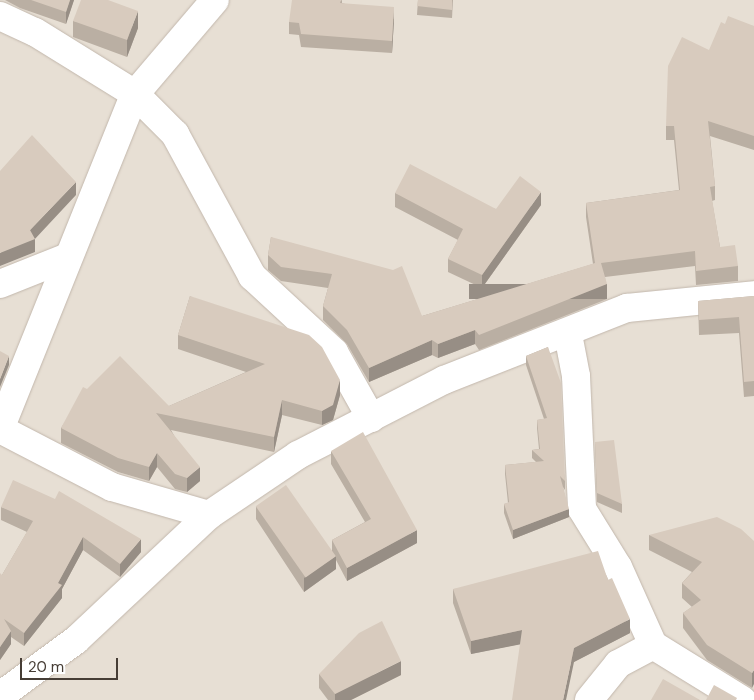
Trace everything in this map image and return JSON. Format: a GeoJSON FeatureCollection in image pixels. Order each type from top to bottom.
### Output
{"type":"FeatureCollection","features":[{"type":"Feature","properties":{"kind":"street"},"geometry":{"type":"LineString","coordinates":[[209,515],[112,487],[0,429],[135,94],[215,0]]}},
{"type":"Feature","properties":{"kind":"street"},"geometry":{"type":"LineString","coordinates":[[0,16],[36,32],[135,94],[175,134],[252,276],[334,352],[371,418]]}},
{"type":"Feature","properties":{"kind":"street"},"geometry":{"type":"LineString","coordinates":[[0,284],[68,257]]}},
{"type":"Feature","properties":{"kind":"street"},"geometry":{"type":"LineString","coordinates":[[0,696],[76,640],[209,515],[298,455],[444,380],[568,334],[627,308],[754,294]]}},
{"type":"Feature","properties":{"kind":"street"},"geometry":{"type":"LineString","coordinates":[[568,334],[576,376],[582,509],[618,567],[653,645],[742,700]]}},
{"type":"Feature","properties":{"kind":"street"},"geometry":{"type":"LineString","coordinates":[[589,700],[618,664],[653,645]]}},
{"type":"Feature","properties":{"kind":"shaded area"},"geometry":{"type":"Polygon","coordinates":[[[0,0],[754,0],[754,700],[0,700],[0,0]]]}},
{"type":"Feature","properties":{"kind":"building"},"geometry":{"type":"Polygon","coordinates":[[[31,0],[70,0],[66,12],[31,0]]]}},
{"type":"Feature","properties":{"kind":"building"},"geometry":{"type":"Polygon","coordinates":[[[81,0],[108,0],[138,11],[127,40],[73,21],[81,0]]]}},
{"type":"Feature","properties":{"kind":"building"},"geometry":{"type":"Polygon","coordinates":[[[292,0],[341,0],[340,3],[394,7],[392,41],[301,34],[299,23],[289,22],[292,0]]]}},
{"type":"Feature","properties":{"kind":"building"},"geometry":{"type":"Polygon","coordinates":[[[418,0],[452,0],[452,10],[417,6],[418,0]]]}},
{"type":"Feature","properties":{"kind":"building"},"geometry":{"type":"Polygon","coordinates":[[[728,16],[754,26],[754,136],[708,121],[715,186],[710,187],[720,247],[735,245],[738,266],[696,271],[695,251],[601,263],[607,284],[479,335],[475,330],[438,344],[432,340],[369,368],[347,330],[323,306],[332,274],[281,267],[268,255],[271,237],[393,270],[402,266],[422,316],[595,263],[586,203],[680,190],[674,126],[666,126],[668,66],[682,37],[709,50],[721,22],[725,24],[728,16]]]}},
{"type":"Feature","properties":{"kind":"building"},"geometry":{"type":"Polygon","coordinates":[[[32,135],[76,182],[30,230],[35,239],[0,253],[0,171],[32,135]]]}},
{"type":"Feature","properties":{"kind":"building"},"geometry":{"type":"Polygon","coordinates":[[[410,164],[496,209],[520,176],[541,192],[482,275],[448,259],[463,229],[395,193],[410,164]]]}},
{"type":"Feature","properties":{"kind":"building"},"geometry":{"type":"Polygon","coordinates":[[[190,296],[309,335],[322,347],[340,380],[333,405],[322,411],[282,400],[274,437],[156,413],[200,467],[187,478],[175,474],[157,453],[149,467],[118,458],[61,428],[83,387],[87,389],[120,356],[169,406],[265,364],[178,335],[190,296]]]}},
{"type":"Feature","properties":{"kind":"building"},"geometry":{"type":"Polygon","coordinates":[[[754,296],[754,381],[744,382],[739,317],[699,320],[698,301],[754,296]]]}},
{"type":"Feature","properties":{"kind":"building"},"geometry":{"type":"Polygon","coordinates":[[[548,347],[561,383],[565,481],[560,476],[569,509],[513,530],[504,504],[509,502],[505,465],[544,461],[532,450],[540,449],[537,420],[547,418],[526,356],[548,347]]]}},
{"type":"Feature","properties":{"kind":"building"},"geometry":{"type":"Polygon","coordinates":[[[0,351],[9,356],[0,379],[0,351]]]}},
{"type":"Feature","properties":{"kind":"building"},"geometry":{"type":"Polygon","coordinates":[[[363,432],[417,530],[347,568],[332,540],[371,519],[331,451],[363,432]]]}},
{"type":"Feature","properties":{"kind":"building"},"geometry":{"type":"Polygon","coordinates":[[[614,440],[622,504],[597,493],[595,442],[614,440]]]}},
{"type":"Feature","properties":{"kind":"building"},"geometry":{"type":"Polygon","coordinates":[[[13,480],[55,499],[59,491],[141,539],[120,564],[83,537],[58,583],[62,585],[24,633],[4,619],[11,631],[0,647],[0,573],[2,575],[33,521],[1,507],[13,480]]]}},
{"type":"Feature","properties":{"kind":"building"},"geometry":{"type":"Polygon","coordinates":[[[286,485],[336,556],[306,577],[256,506],[286,485]]]}},
{"type":"Feature","properties":{"kind":"building"},"geometry":{"type":"Polygon","coordinates":[[[717,517],[741,529],[754,541],[754,670],[752,673],[707,645],[683,613],[701,600],[682,583],[702,562],[649,535],[717,517]]]}},
{"type":"Feature","properties":{"kind":"building"},"geometry":{"type":"Polygon","coordinates":[[[598,551],[608,580],[612,578],[630,619],[574,648],[563,700],[512,700],[522,630],[471,641],[453,589],[598,551]]]}},
{"type":"Feature","properties":{"kind":"building"},"geometry":{"type":"Polygon","coordinates":[[[382,621],[401,661],[335,694],[319,674],[359,633],[382,621]]]}},
{"type":"Feature","properties":{"kind":"building"},"geometry":{"type":"Polygon","coordinates":[[[663,679],[700,700],[651,700],[663,679]]]}},
{"type":"Feature","properties":{"kind":"building"},"geometry":{"type":"Polygon","coordinates":[[[714,685],[737,698],[736,700],[706,700],[714,685]]]}}]}
